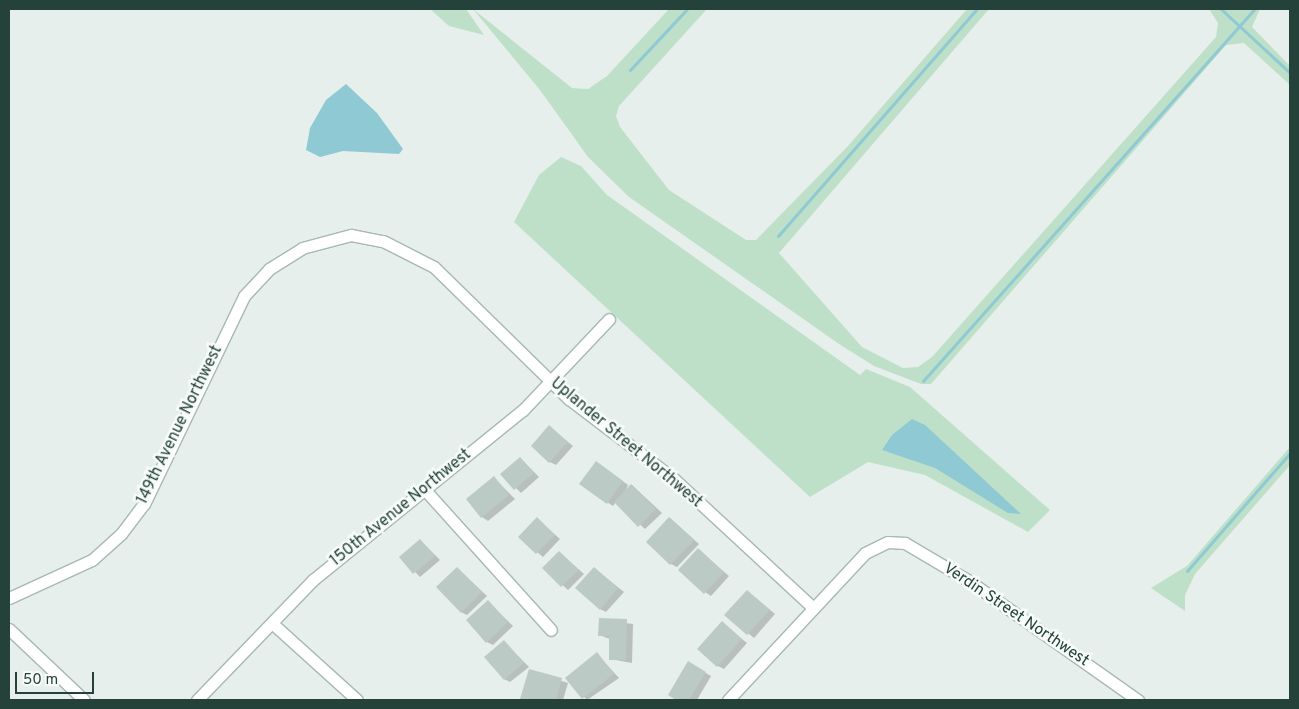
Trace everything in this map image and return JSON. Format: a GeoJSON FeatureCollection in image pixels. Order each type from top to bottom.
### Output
{"type":"FeatureCollection","features":[{"type":"Feature","properties":{"kind":"street","name":"Uplander Street Northwest"},"geometry":{"type":"LineString","coordinates":[[335,238],[351,236],[383,241],[434,266],[550,381],[604,429],[674,479],[812,607]]}},
{"type":"Feature","properties":{"kind":"street","name":"149th Avenue Northwest"},"geometry":{"type":"LineString","coordinates":[[9,598],[92,560],[121,534],[144,504],[244,296],[269,269],[302,248],[335,238]]}},
{"type":"Feature","properties":{"kind":"street","name":"150th Avenue Northwest"},"geometry":{"type":"LineString","coordinates":[[197,700],[273,624],[314,579],[523,410],[609,319]]}},
{"type":"Feature","properties":{"kind":"street"},"geometry":{"type":"LineString","coordinates":[[425,490],[551,630]]}},
{"type":"Feature","properties":{"kind":"street","name":"Verdin Street Northwest"},"geometry":{"type":"LineString","coordinates":[[812,607],[865,553],[888,542],[905,543],[969,581],[1138,700]]}},
{"type":"Feature","properties":{"kind":"street"},"geometry":{"type":"LineString","coordinates":[[728,700],[812,607]]}},
{"type":"Feature","properties":{"kind":"street"},"geometry":{"type":"LineString","coordinates":[[273,624],[357,700]]}},
{"type":"Feature","properties":{"kind":"street"},"geometry":{"type":"LineString","coordinates":[[9,629],[84,700]]}},
{"type":"Feature","properties":{"kind":"green space"},"geometry":{"type":"Polygon","coordinates":[[[430,9],[466,9],[484,35],[449,26],[430,9]]]}},
{"type":"Feature","properties":{"kind":"green space"},"geometry":{"type":"Polygon","coordinates":[[[473,9],[572,88],[588,89],[607,76],[669,9],[707,9],[619,106],[616,116],[620,127],[669,190],[746,240],[756,240],[848,146],[967,9],[989,9],[779,253],[862,347],[903,368],[918,367],[932,357],[1216,37],[1218,23],[1209,9],[1260,9],[1252,27],[1290,66],[1290,85],[1244,43],[1226,45],[931,384],[921,384],[874,366],[839,344],[629,197],[588,157],[540,90],[473,9]]]}},
{"type":"Feature","properties":{"kind":"green space"},"geometry":{"type":"Polygon","coordinates":[[[561,157],[581,166],[607,195],[860,375],[866,369],[910,387],[1050,510],[1028,532],[925,475],[868,462],[810,497],[514,222],[539,175],[561,157]]]}},
{"type":"Feature","properties":{"kind":"green space"},"geometry":{"type":"Polygon","coordinates":[[[1290,447],[1290,465],[1195,574],[1185,595],[1185,611],[1151,588],[1187,566],[1290,447]]]}},
{"type":"Feature","properties":{"kind":"water"},"geometry":{"type":"Polygon","coordinates":[[[346,84],[377,113],[403,149],[399,154],[343,151],[320,157],[306,150],[310,128],[326,100],[346,84]]]}},
{"type":"Feature","properties":{"kind":"water"},"geometry":{"type":"Polygon","coordinates":[[[912,419],[925,425],[1021,514],[1008,513],[935,468],[882,450],[892,435],[912,419]]]}},
{"type":"Feature","properties":{"kind":"building"},"geometry":{"type":"Polygon","coordinates":[[[549,425],[568,442],[549,463],[531,446],[549,425]]]}},
{"type":"Feature","properties":{"kind":"building"},"geometry":{"type":"Polygon","coordinates":[[[520,457],[534,473],[514,490],[500,474],[520,457]]]}},
{"type":"Feature","properties":{"kind":"building"},"geometry":{"type":"Polygon","coordinates":[[[596,461],[623,481],[607,504],[579,484],[596,461]]]}},
{"type":"Feature","properties":{"kind":"building"},"geometry":{"type":"Polygon","coordinates":[[[494,476],[509,495],[481,518],[466,499],[494,476]]]}},
{"type":"Feature","properties":{"kind":"building"},"geometry":{"type":"Polygon","coordinates":[[[631,484],[656,509],[638,527],[614,502],[631,484]]]}},
{"type":"Feature","properties":{"kind":"building"},"geometry":{"type":"Polygon","coordinates":[[[537,517],[555,535],[536,554],[518,537],[537,517]]]}},
{"type":"Feature","properties":{"kind":"building"},"geometry":{"type":"Polygon","coordinates":[[[669,517],[694,540],[670,565],[646,542],[669,517]]]}},
{"type":"Feature","properties":{"kind":"building"},"geometry":{"type":"Polygon","coordinates":[[[420,539],[435,556],[413,574],[399,557],[420,539]]]}},
{"type":"Feature","properties":{"kind":"building"},"geometry":{"type":"Polygon","coordinates":[[[698,548],[724,572],[704,594],[678,570],[698,548]]]}},
{"type":"Feature","properties":{"kind":"building"},"geometry":{"type":"Polygon","coordinates":[[[559,551],[579,570],[561,587],[542,568],[559,551]]]}},
{"type":"Feature","properties":{"kind":"building"},"geometry":{"type":"Polygon","coordinates":[[[457,567],[482,592],[461,613],[436,587],[457,567]]]}},
{"type":"Feature","properties":{"kind":"building"},"geometry":{"type":"Polygon","coordinates":[[[594,567],[618,588],[600,610],[575,588],[594,567]]]}},
{"type":"Feature","properties":{"kind":"building"},"geometry":{"type":"Polygon","coordinates":[[[747,590],[770,610],[747,635],[724,615],[747,590]]]}},
{"type":"Feature","properties":{"kind":"building"},"geometry":{"type":"Polygon","coordinates":[[[488,600],[508,622],[486,643],[466,620],[488,600]]]}},
{"type":"Feature","properties":{"kind":"building"},"geometry":{"type":"Polygon","coordinates":[[[599,618],[627,619],[626,660],[609,660],[609,636],[598,636],[599,618]]]}},
{"type":"Feature","properties":{"kind":"building"},"geometry":{"type":"Polygon","coordinates":[[[722,621],[742,639],[717,667],[697,649],[722,621]]]}},
{"type":"Feature","properties":{"kind":"building"},"geometry":{"type":"Polygon","coordinates":[[[504,640],[524,663],[504,680],[484,657],[504,640]]]}},
{"type":"Feature","properties":{"kind":"building"},"geometry":{"type":"Polygon","coordinates":[[[597,652],[614,674],[582,699],[565,678],[597,652]]]}},
{"type":"Feature","properties":{"kind":"building"},"geometry":{"type":"Polygon","coordinates":[[[688,661],[706,672],[689,700],[676,700],[668,695],[688,661]]]}},
{"type":"Feature","properties":{"kind":"building"},"geometry":{"type":"Polygon","coordinates":[[[529,669],[562,678],[556,700],[520,699],[529,669]]]}},
{"type":"Feature","properties":{"kind":"waterway"},"geometry":{"type":"LineString","coordinates":[[630,70],[687,9]]}},
{"type":"Feature","properties":{"kind":"waterway"},"geometry":{"type":"LineString","coordinates":[[778,236],[977,9]]}},
{"type":"Feature","properties":{"kind":"waterway"},"geometry":{"type":"LineString","coordinates":[[1221,9],[1290,73]]}},
{"type":"Feature","properties":{"kind":"waterway"},"geometry":{"type":"LineString","coordinates":[[923,381],[1254,9]]}},
{"type":"Feature","properties":{"kind":"waterway"},"geometry":{"type":"LineString","coordinates":[[1187,571],[1290,453]]}}]}
